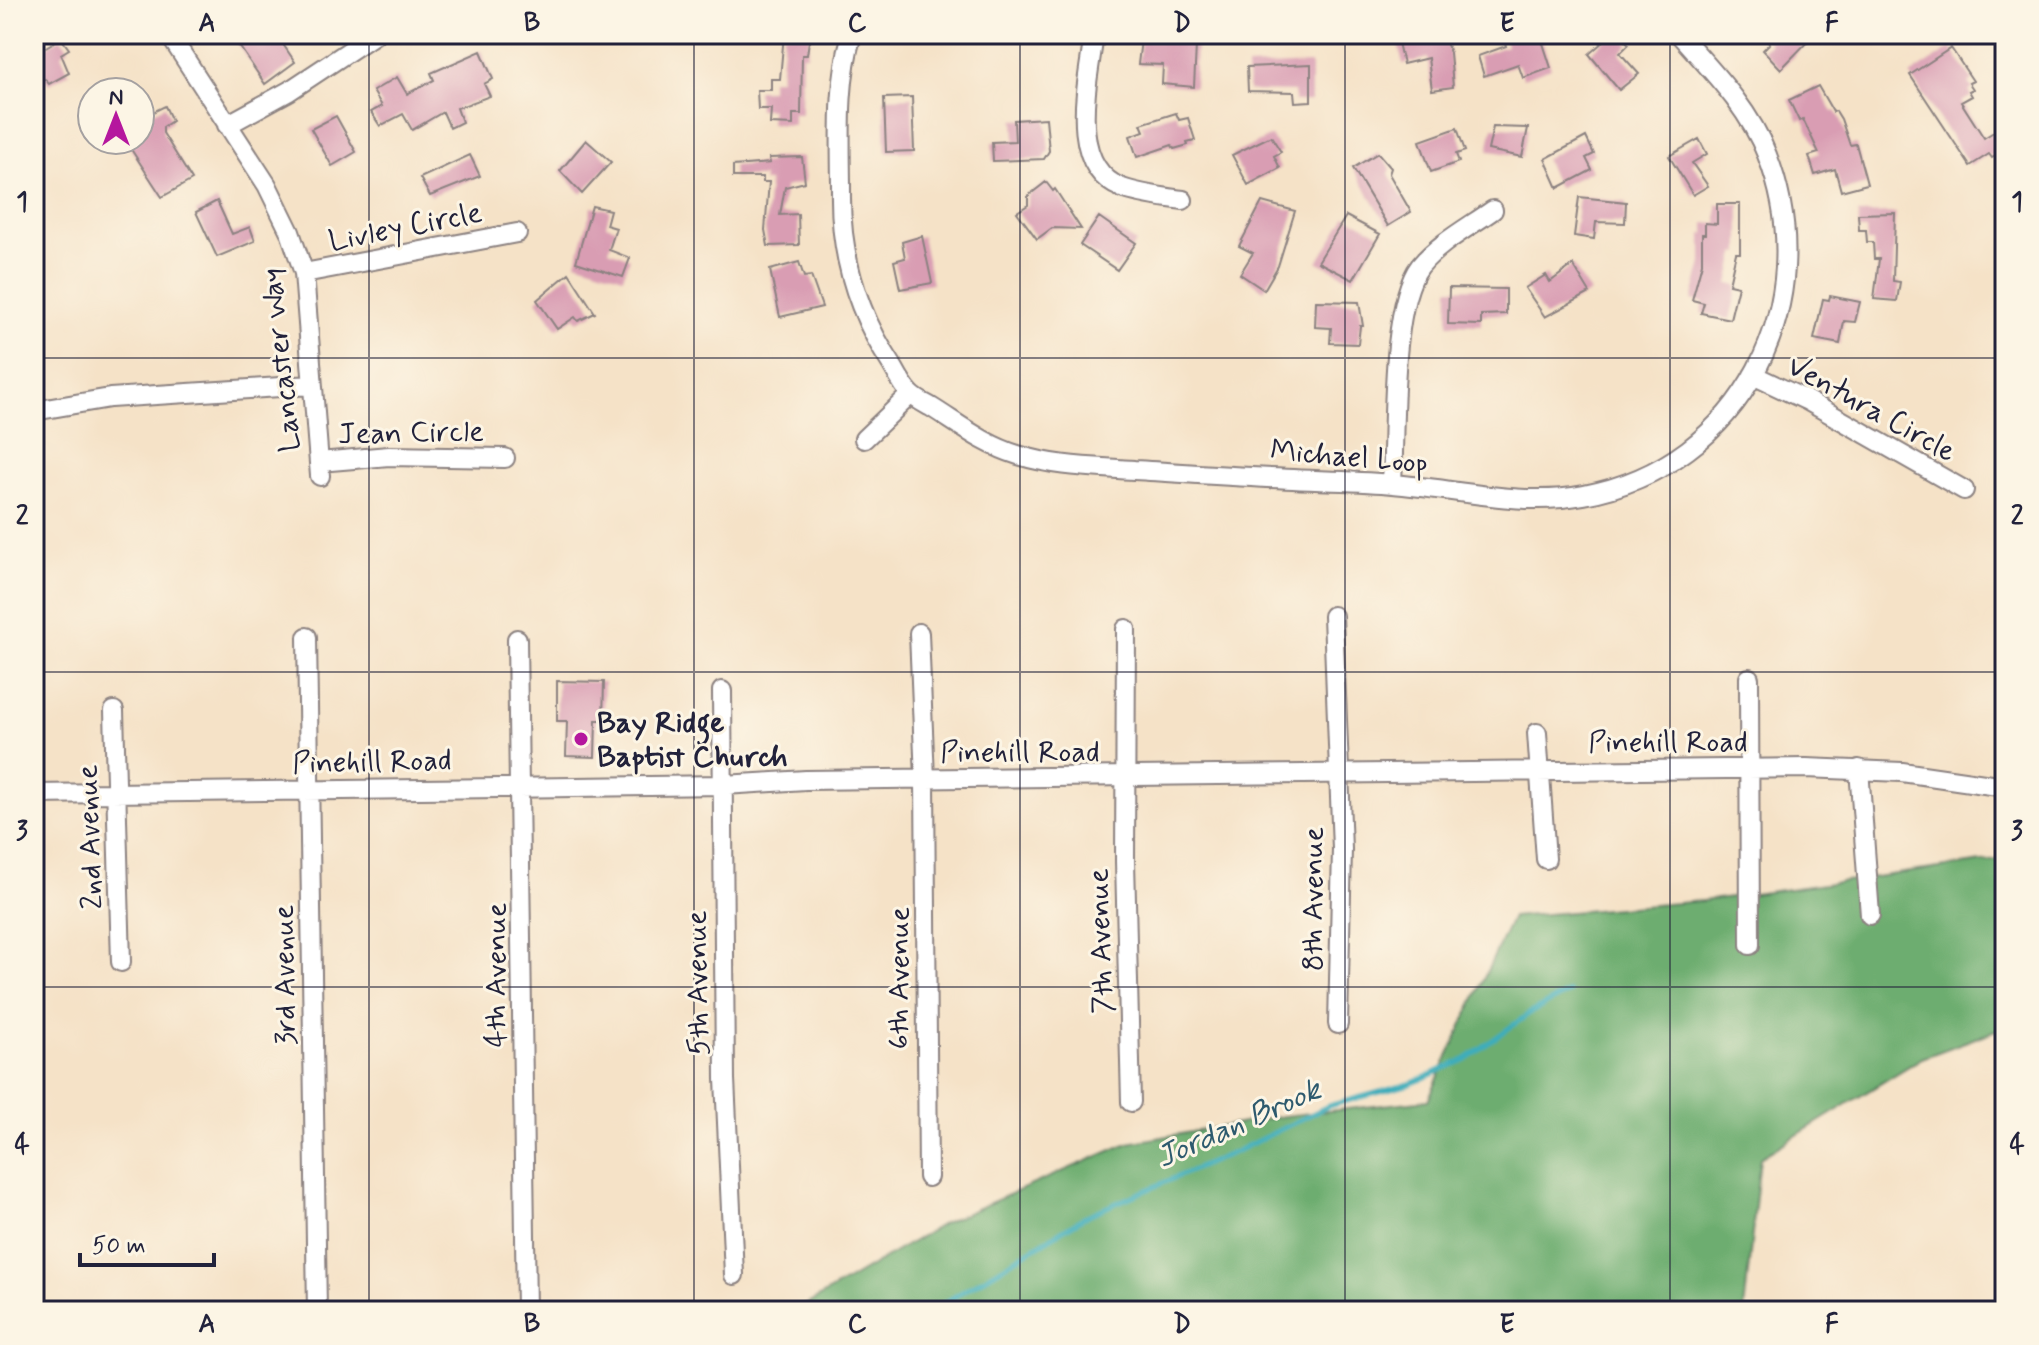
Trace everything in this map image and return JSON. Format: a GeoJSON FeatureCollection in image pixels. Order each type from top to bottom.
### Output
{"type":"FeatureCollection","features":[{"type":"Feature","properties":{"kind":"street","name":"Lancaster Way"},"geometry":{"type":"LineString","coordinates":[[169,34],[267,185],[290,232],[304,273],[320,469]]}},
{"type":"Feature","properties":{"kind":"street"},"geometry":{"type":"LineString","coordinates":[[227,125],[289,91],[375,34]]}},
{"type":"Feature","properties":{"kind":"street","name":"Michael Loop"},"geometry":{"type":"LineString","coordinates":[[852,34],[846,63],[841,127],[844,245],[855,295],[878,344],[911,394],[966,431],[1000,448],[1037,460],[1203,475],[1392,483],[1451,493],[1524,498],[1580,496],[1616,488],[1668,464],[1728,414],[1770,342],[1785,280],[1786,236],[1779,193],[1766,152],[1745,113],[1679,34]]}},
{"type":"Feature","properties":{"kind":"street"},"geometry":{"type":"LineString","coordinates":[[1094,34],[1085,117],[1092,159],[1103,176],[1119,187],[1183,200]]}},
{"type":"Feature","properties":{"kind":"street"},"geometry":{"type":"LineString","coordinates":[[1392,483],[1401,328],[1409,286],[1420,267],[1435,252],[1493,210]]}},
{"type":"Feature","properties":{"kind":"street","name":"Livley Circle"},"geometry":{"type":"LineString","coordinates":[[304,273],[517,233]]}},
{"type":"Feature","properties":{"kind":"street","name":"Ventura Circle"},"geometry":{"type":"LineString","coordinates":[[1753,375],[1806,400],[1964,490]]}},
{"type":"Feature","properties":{"kind":"street"},"geometry":{"type":"LineString","coordinates":[[34,411],[110,398],[312,385]]}},
{"type":"Feature","properties":{"kind":"street"},"geometry":{"type":"LineString","coordinates":[[864,439],[911,394]]}},
{"type":"Feature","properties":{"kind":"street","name":"Jean Circle"},"geometry":{"type":"LineString","coordinates":[[320,469],[389,456],[505,458]]}},
{"type":"Feature","properties":{"kind":"street","name":"8th Avenue"},"geometry":{"type":"LineString","coordinates":[[1333,616],[1342,849],[1338,1024]]}},
{"type":"Feature","properties":{"kind":"street","name":"7th Avenue"},"geometry":{"type":"LineString","coordinates":[[1126,629],[1125,778],[1131,1102]]}},
{"type":"Feature","properties":{"kind":"street","name":"6th Avenue"},"geometry":{"type":"LineString","coordinates":[[919,633],[925,779],[928,1177]]}},
{"type":"Feature","properties":{"kind":"street","name":"3rd Avenue"},"geometry":{"type":"LineString","coordinates":[[307,637],[317,1311]]}},
{"type":"Feature","properties":{"kind":"street","name":"4th Avenue"},"geometry":{"type":"LineString","coordinates":[[517,639],[526,1311]]}},
{"type":"Feature","properties":{"kind":"street"},"geometry":{"type":"LineString","coordinates":[[1749,678],[1750,945]]}},
{"type":"Feature","properties":{"kind":"street","name":"5th Avenue"},"geometry":{"type":"LineString","coordinates":[[722,691],[725,1079],[734,1275]]}},
{"type":"Feature","properties":{"kind":"street","name":"2nd Avenue"},"geometry":{"type":"LineString","coordinates":[[114,711],[121,962]]}},
{"type":"Feature","properties":{"kind":"street"},"geometry":{"type":"LineString","coordinates":[[1537,733],[1546,859]]}},
{"type":"Feature","properties":{"kind":"street","name":"Pinehill Road"},"geometry":{"type":"LineString","coordinates":[[34,794],[1751,768],[1859,769],[2005,787]]}},
{"type":"Feature","properties":{"kind":"street"},"geometry":{"type":"LineString","coordinates":[[1859,769],[1870,915]]}},
{"type":"Feature","properties":{"kind":"green space"},"geometry":{"type":"Polygon","coordinates":[[[2005,859],[2005,1027],[1922,1058],[1760,1158],[1744,1311],[796,1311],[944,1223],[1128,1143],[1284,1116],[1428,1100],[1512,917],[1702,901],[2005,859]]]}},
{"type":"Feature","properties":{"kind":"building"},"geometry":{"type":"Polygon","coordinates":[[[231,34],[276,34],[295,62],[265,84],[231,34]]]}},
{"type":"Feature","properties":{"kind":"building"},"geometry":{"type":"Polygon","coordinates":[[[784,34],[810,34],[807,55],[802,55],[801,114],[793,114],[793,125],[770,124],[771,109],[758,109],[757,90],[771,90],[771,79],[780,79],[784,34]]]}},
{"type":"Feature","properties":{"kind":"building"},"geometry":{"type":"Polygon","coordinates":[[[1396,34],[1443,34],[1450,53],[1453,87],[1432,90],[1428,58],[1403,64],[1396,34]]]}},
{"type":"Feature","properties":{"kind":"building"},"geometry":{"type":"Polygon","coordinates":[[[1503,34],[1540,34],[1551,68],[1523,78],[1518,64],[1484,76],[1478,56],[1506,46],[1503,34]]]}},
{"type":"Feature","properties":{"kind":"building"},"geometry":{"type":"Polygon","coordinates":[[[1612,34],[1618,34],[1629,44],[1620,53],[1639,74],[1619,90],[1589,54],[1612,34]]]}},
{"type":"Feature","properties":{"kind":"building"},"geometry":{"type":"Polygon","coordinates":[[[1761,34],[1815,34],[1781,69],[1763,50],[1770,43],[1761,34]]]}},
{"type":"Feature","properties":{"kind":"building"},"geometry":{"type":"Polygon","coordinates":[[[61,38],[69,49],[61,54],[69,73],[49,84],[45,79],[42,81],[34,67],[34,54],[61,38]]]}},
{"type":"Feature","properties":{"kind":"building"},"geometry":{"type":"Polygon","coordinates":[[[1141,40],[1196,45],[1194,87],[1162,84],[1163,65],[1138,64],[1141,40]]]}},
{"type":"Feature","properties":{"kind":"building"},"geometry":{"type":"Polygon","coordinates":[[[1951,48],[1973,81],[1969,83],[1973,89],[1969,91],[1972,96],[1961,102],[1984,138],[2005,125],[2005,150],[1992,158],[1989,154],[1970,166],[1910,75],[1951,48]]]}},
{"type":"Feature","properties":{"kind":"building"},"geometry":{"type":"Polygon","coordinates":[[[481,51],[493,79],[484,84],[490,96],[457,108],[462,122],[450,128],[443,112],[412,130],[403,114],[380,126],[371,112],[382,106],[373,91],[397,77],[407,94],[434,80],[431,73],[481,51]]]}},
{"type":"Feature","properties":{"kind":"building"},"geometry":{"type":"Polygon","coordinates":[[[1311,64],[1311,101],[1295,102],[1294,92],[1248,91],[1247,67],[1311,64]]]}},
{"type":"Feature","properties":{"kind":"building"},"geometry":{"type":"Polygon","coordinates":[[[1818,86],[1833,112],[1836,111],[1841,119],[1850,145],[1856,144],[1867,184],[1841,191],[1835,169],[1815,175],[1809,156],[1819,153],[1803,119],[1799,121],[1789,100],[1818,86]]]}},
{"type":"Feature","properties":{"kind":"building"},"geometry":{"type":"Polygon","coordinates":[[[912,97],[914,151],[886,152],[884,98],[912,97]]]}},
{"type":"Feature","properties":{"kind":"building"},"geometry":{"type":"Polygon","coordinates":[[[165,106],[172,121],[163,127],[163,133],[192,180],[162,197],[135,156],[156,156],[156,110],[165,106]]]}},
{"type":"Feature","properties":{"kind":"building"},"geometry":{"type":"Polygon","coordinates":[[[1176,113],[1179,120],[1188,118],[1195,140],[1187,142],[1188,145],[1174,149],[1172,145],[1137,157],[1130,136],[1144,131],[1141,124],[1176,113]]]}},
{"type":"Feature","properties":{"kind":"building"},"geometry":{"type":"Polygon","coordinates":[[[336,116],[356,152],[332,166],[311,129],[336,116]]]}},
{"type":"Feature","properties":{"kind":"building"},"geometry":{"type":"Polygon","coordinates":[[[1046,118],[1049,151],[1044,159],[993,161],[992,142],[1015,141],[1014,120],[1046,118]]]}},
{"type":"Feature","properties":{"kind":"building"},"geometry":{"type":"Polygon","coordinates":[[[1493,127],[1528,128],[1522,157],[1488,150],[1493,127]]]}},
{"type":"Feature","properties":{"kind":"building"},"geometry":{"type":"Polygon","coordinates":[[[1457,128],[1465,151],[1456,154],[1459,162],[1431,172],[1420,141],[1457,128]]]}},
{"type":"Feature","properties":{"kind":"building"},"geometry":{"type":"Polygon","coordinates":[[[1271,136],[1281,152],[1274,156],[1280,168],[1248,185],[1232,155],[1271,136]]]}},
{"type":"Feature","properties":{"kind":"building"},"geometry":{"type":"Polygon","coordinates":[[[1586,137],[1594,154],[1586,158],[1592,170],[1558,188],[1545,159],[1586,137]]]}},
{"type":"Feature","properties":{"kind":"building"},"geometry":{"type":"Polygon","coordinates":[[[1699,139],[1707,154],[1692,163],[1708,186],[1693,195],[1669,156],[1699,139]]]}},
{"type":"Feature","properties":{"kind":"building"},"geometry":{"type":"Polygon","coordinates":[[[586,140],[611,162],[582,194],[560,171],[586,140]]]}},
{"type":"Feature","properties":{"kind":"building"},"geometry":{"type":"Polygon","coordinates":[[[1378,153],[1391,168],[1389,174],[1411,212],[1388,226],[1353,168],[1378,153]]]}},
{"type":"Feature","properties":{"kind":"building"},"geometry":{"type":"Polygon","coordinates":[[[470,155],[480,176],[430,196],[420,178],[470,155]]]}},
{"type":"Feature","properties":{"kind":"building"},"geometry":{"type":"Polygon","coordinates":[[[802,157],[805,182],[785,187],[780,215],[798,214],[799,245],[768,246],[765,230],[769,182],[763,182],[763,177],[733,177],[733,166],[770,163],[769,158],[802,157]]]}},
{"type":"Feature","properties":{"kind":"building"},"geometry":{"type":"Polygon","coordinates":[[[1046,182],[1053,191],[1055,189],[1081,229],[1052,228],[1037,239],[1017,212],[1028,205],[1028,196],[1046,182]]]}},
{"type":"Feature","properties":{"kind":"building"},"geometry":{"type":"Polygon","coordinates":[[[1579,197],[1626,202],[1625,223],[1596,222],[1594,239],[1574,236],[1579,197]]]}},
{"type":"Feature","properties":{"kind":"building"},"geometry":{"type":"Polygon","coordinates":[[[217,201],[232,234],[250,227],[255,241],[217,257],[196,212],[217,201]]]}},
{"type":"Feature","properties":{"kind":"building"},"geometry":{"type":"Polygon","coordinates":[[[1262,202],[1295,211],[1278,266],[1264,290],[1240,274],[1253,253],[1239,246],[1262,202]]]}},
{"type":"Feature","properties":{"kind":"building"},"geometry":{"type":"Polygon","coordinates":[[[1717,204],[1740,204],[1740,253],[1736,253],[1729,284],[1738,286],[1730,319],[1701,313],[1704,303],[1692,300],[1702,263],[1702,234],[1705,234],[1705,223],[1717,224],[1717,204]]]}},
{"type":"Feature","properties":{"kind":"building"},"geometry":{"type":"Polygon","coordinates":[[[592,206],[610,210],[606,225],[616,228],[609,250],[630,258],[623,277],[576,262],[592,206]]]}},
{"type":"Feature","properties":{"kind":"building"},"geometry":{"type":"Polygon","coordinates":[[[1895,213],[1893,281],[1900,282],[1897,301],[1874,299],[1879,259],[1874,259],[1873,242],[1867,242],[1866,230],[1859,230],[1858,214],[1895,213]]]}},
{"type":"Feature","properties":{"kind":"building"},"geometry":{"type":"Polygon","coordinates":[[[1346,216],[1380,234],[1353,280],[1318,262],[1346,216]]]}},
{"type":"Feature","properties":{"kind":"building"},"geometry":{"type":"Polygon","coordinates":[[[1099,217],[1136,243],[1117,270],[1080,245],[1099,217]]]}},
{"type":"Feature","properties":{"kind":"building"},"geometry":{"type":"Polygon","coordinates":[[[922,236],[932,283],[900,289],[894,261],[905,258],[902,242],[922,236]]]}},
{"type":"Feature","properties":{"kind":"building"},"geometry":{"type":"Polygon","coordinates":[[[799,262],[804,277],[811,276],[822,307],[780,317],[770,270],[799,262]]]}},
{"type":"Feature","properties":{"kind":"building"},"geometry":{"type":"Polygon","coordinates":[[[1573,265],[1590,293],[1545,317],[1525,288],[1546,275],[1550,282],[1573,265]]]}},
{"type":"Feature","properties":{"kind":"building"},"geometry":{"type":"Polygon","coordinates":[[[569,273],[595,313],[578,321],[575,317],[557,329],[537,300],[569,273]]]}},
{"type":"Feature","properties":{"kind":"building"},"geometry":{"type":"Polygon","coordinates":[[[1449,288],[1506,289],[1506,314],[1481,315],[1481,325],[1448,324],[1449,288]]]}},
{"type":"Feature","properties":{"kind":"building"},"geometry":{"type":"Polygon","coordinates":[[[1830,296],[1860,302],[1855,322],[1844,321],[1840,344],[1814,339],[1823,299],[1829,300],[1830,296]]]}},
{"type":"Feature","properties":{"kind":"building"},"geometry":{"type":"Polygon","coordinates":[[[1316,301],[1359,302],[1363,326],[1360,326],[1358,344],[1330,343],[1331,328],[1315,327],[1316,301]]]}},
{"type":"Feature","properties":{"kind":"building","name":"Bay Ridge Baptist Church"},"geometry":{"type":"Polygon","coordinates":[[[557,681],[604,682],[603,720],[596,720],[595,757],[566,756],[567,721],[557,721],[557,681]]]}},
{"type":"Feature","properties":{"kind":"waterway","name":"Jordan Brook"},"geometry":{"type":"LineString","coordinates":[[931,1311],[1086,1216],[1235,1152],[1328,1106],[1410,1084],[1466,1059],[1530,1013],[1569,992]]}},
{"type":"Feature","properties":{"kind":"place","name":"Bay Ridge Baptist Church"},"geometry":{"type":"Point","coordinates":[581,739]}}]}
